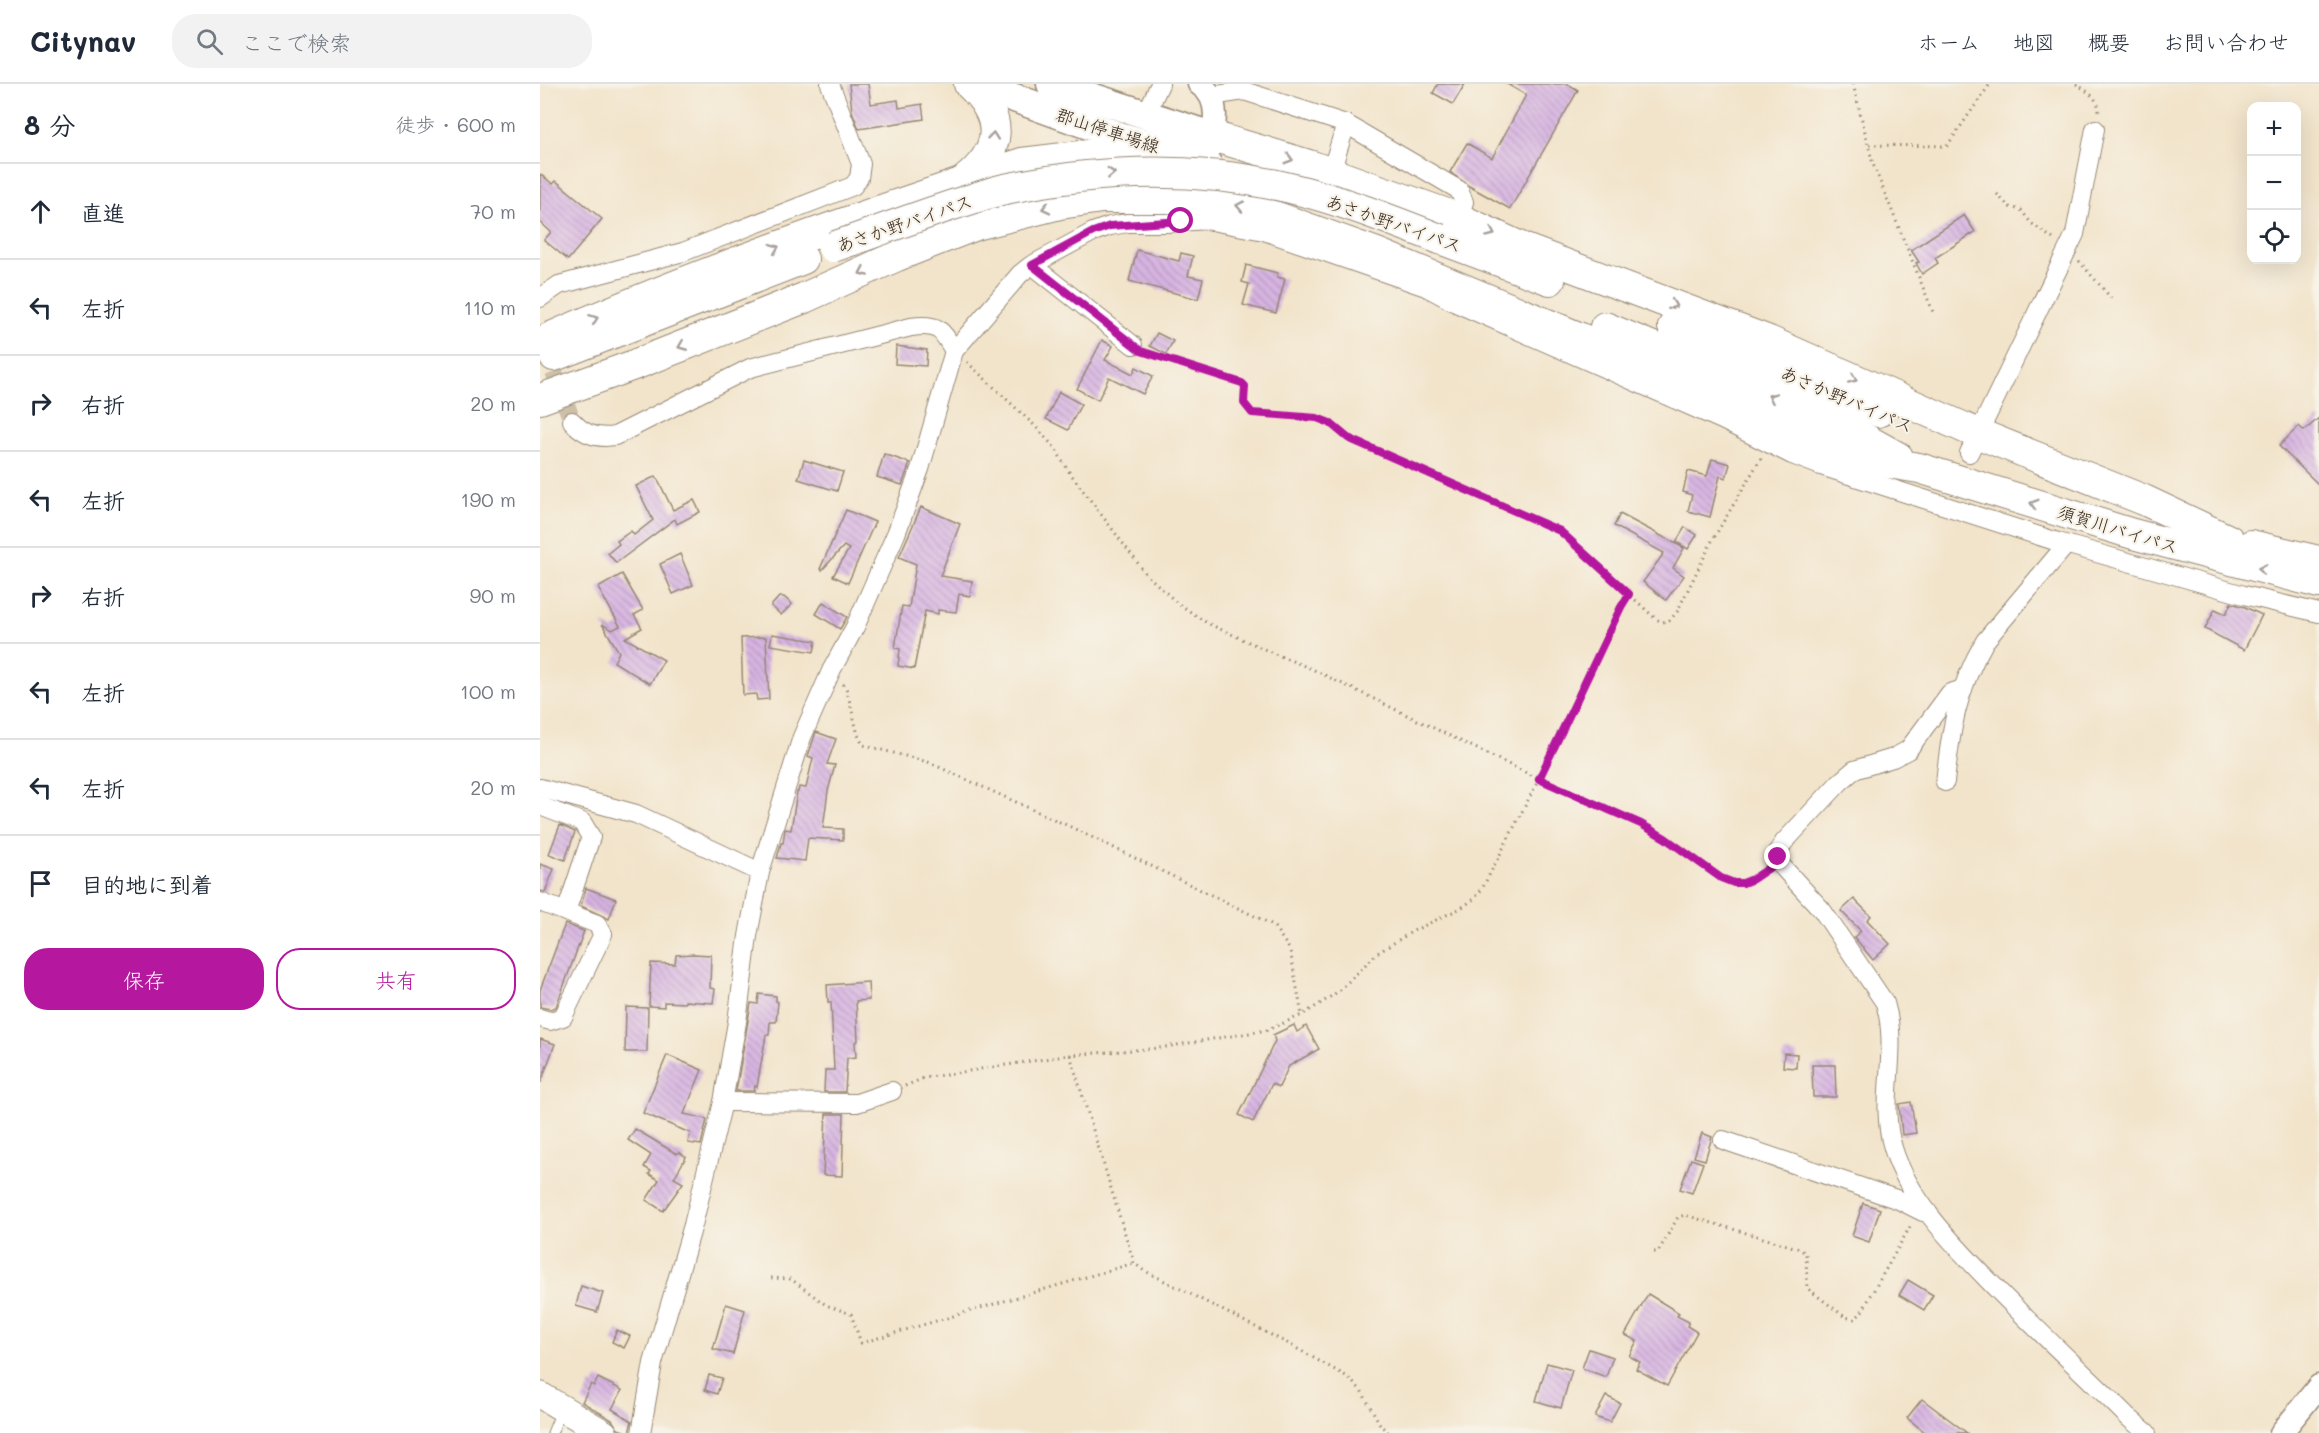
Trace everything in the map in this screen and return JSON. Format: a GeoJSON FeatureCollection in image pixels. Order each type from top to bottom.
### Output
{"type":"FeatureCollection","features":[{"type":"Feature","properties":{"kind":"highway"},"geometry":{"type":"LineString","coordinates":[[962,182],[987,158],[995,136],[987,104],[969,84]]}},
{"type":"Feature","properties":{"kind":"highway"},"geometry":{"type":"LineString","coordinates":[[540,342],[718,269],[845,221],[1022,164],[1097,154],[1129,152],[1162,155],[1209,149],[1331,172],[1458,218],[1525,249],[1769,341],[1973,443]]}},
{"type":"Feature","properties":{"kind":"highway"},"geometry":{"type":"LineString","coordinates":[[1209,149],[1844,427],[1919,468]]}},
{"type":"Feature","properties":{"kind":"highway","name":"あさか野バイパス"},"geometry":{"type":"LineString","coordinates":[[540,362],[833,247],[1003,189],[1066,178],[1126,172],[1197,174],[1291,188],[1352,205],[1706,340],[1896,420],[1973,443],[2142,515],[2229,540],[2319,561]]}},
{"type":"Feature","properties":{"kind":"highway","name":"あさか野バイパス"},"geometry":{"type":"LineString","coordinates":[[540,399],[634,365],[804,298],[897,256],[976,225],[1060,204],[1126,197],[1195,210],[1256,209],[1377,253],[1586,340],[1691,389],[1845,456],[1919,468]]}},
{"type":"Feature","properties":{"kind":"highway","name":"須賀川バイパス"},"geometry":{"type":"LineString","coordinates":[[1919,468],[2133,534],[2319,583]]}},
{"type":"Feature","properties":{"kind":"main road","name":"郡山停車場線"},"geometry":{"type":"LineString","coordinates":[[976,84],[1119,136],[1175,152]]}},
{"type":"Feature","properties":{"kind":"main road","name":"郡山停車場線"},"geometry":{"type":"LineString","coordinates":[[1050,84],[1146,114],[1209,149]]}},
{"type":"Feature","properties":{"kind":"main road"},"geometry":{"type":"LineString","coordinates":[[551,1402],[604,1433]]}},
{"type":"Feature","properties":{"kind":"street"},"geometry":{"type":"LineString","coordinates":[[540,298],[559,285],[683,252],[853,186],[859,178],[861,164],[830,84]]}},
{"type":"Feature","properties":{"kind":"street"},"geometry":{"type":"LineString","coordinates":[[1146,114],[1160,84]]}},
{"type":"Feature","properties":{"kind":"street"},"geometry":{"type":"LineString","coordinates":[[1205,90],[1244,91],[1346,124],[1459,190],[1464,202],[1458,218]]}},
{"type":"Feature","properties":{"kind":"street"},"geometry":{"type":"LineString","coordinates":[[641,1433],[653,1363],[693,1225],[723,1102],[760,872],[802,737],[830,673],[855,627],[896,534],[920,469],[954,351],[1020,274],[1032,265],[1093,232],[1110,226],[1128,223],[1175,223],[1195,210],[1209,149],[1215,106],[1205,90]]}},
{"type":"Feature","properties":{"kind":"street"},"geometry":{"type":"LineString","coordinates":[[1331,172],[1346,124]]}},
{"type":"Feature","properties":{"kind":"street"},"geometry":{"type":"LineString","coordinates":[[1973,443],[2075,234],[2095,129]]}},
{"type":"Feature","properties":{"kind":"street"},"geometry":{"type":"LineString","coordinates":[[1195,210],[1206,220],[1264,231],[1426,287],[1456,303],[1722,420],[1792,455],[1868,482],[2066,545],[2244,595],[2319,613]]}},
{"type":"Feature","properties":{"kind":"street"},"geometry":{"type":"LineString","coordinates":[[1032,265],[1095,313],[1132,345]]}},
{"type":"Feature","properties":{"kind":"street"},"geometry":{"type":"LineString","coordinates":[[572,421],[582,432],[599,437],[615,436],[750,368],[911,327],[939,329],[945,333],[954,351]]}},
{"type":"Feature","properties":{"kind":"street"},"geometry":{"type":"LineString","coordinates":[[1945,782],[1951,729],[1965,680],[1985,641],[2066,545]]}},
{"type":"Feature","properties":{"kind":"street"},"geometry":{"type":"LineString","coordinates":[[1963,689],[1950,693],[1908,750],[1885,761],[1854,770],[1840,782],[1784,842],[1779,850],[1778,862],[1822,910],[1885,1003],[1890,1019],[1892,1042],[1886,1113],[1893,1148],[1923,1211],[2010,1303],[2128,1418],[2147,1433]]}},
{"type":"Feature","properties":{"kind":"street"},"geometry":{"type":"LineString","coordinates":[[540,788],[636,814],[760,872]]}},
{"type":"Feature","properties":{"kind":"street"},"geometry":{"type":"LineString","coordinates":[[540,806],[582,822],[591,837],[566,912]]}},
{"type":"Feature","properties":{"kind":"street"},"geometry":{"type":"LineString","coordinates":[[540,902],[597,924],[603,934],[563,1017],[550,1022],[540,1018]]}},
{"type":"Feature","properties":{"kind":"street"},"geometry":{"type":"LineString","coordinates":[[723,1102],[857,1103],[892,1091]]}},
{"type":"Feature","properties":{"kind":"street"},"geometry":{"type":"LineString","coordinates":[[1723,1140],[1899,1200],[1923,1211]]}},
{"type":"Feature","properties":{"kind":"street"},"geometry":{"type":"LineString","coordinates":[[2281,1433],[2319,1386]]}},
{"type":"Feature","properties":{"kind":"lane"},"geometry":{"type":"LineString","coordinates":[[551,1402],[552,1433]]}},
{"type":"Feature","properties":{"kind":"path"},"geometry":{"type":"LineString","coordinates":[[1853,84],[1873,164],[1933,312]]}},
{"type":"Feature","properties":{"kind":"path"},"geometry":{"type":"LineString","coordinates":[[1869,145],[1947,146],[1990,84]]}},
{"type":"Feature","properties":{"kind":"path"},"geometry":{"type":"LineString","coordinates":[[2076,84],[2087,92],[2099,106],[2095,129]]}},
{"type":"Feature","properties":{"kind":"path"},"geometry":{"type":"LineString","coordinates":[[1132,345],[1141,351],[1238,380],[1245,386],[1244,403],[1252,413],[1317,418],[1325,421],[1348,438],[1560,531],[1659,620],[1667,622],[1673,618],[1728,513],[1770,444]]}},
{"type":"Feature","properties":{"kind":"path"},"geometry":{"type":"LineString","coordinates":[[979,373],[1055,448],[1066,469],[1146,574],[1176,602],[1207,622],[1312,669],[1539,779],[1641,824],[1665,838],[1721,878],[1734,883],[1743,883],[1778,862]]}},
{"type":"Feature","properties":{"kind":"path"},"geometry":{"type":"LineString","coordinates":[[892,1091],[924,1078],[1070,1055],[1206,1042],[1268,1030],[1302,1015],[1340,990],[1376,954],[1413,931],[1461,908],[1482,890],[1629,594]]}},
{"type":"Feature","properties":{"kind":"path"},"geometry":{"type":"LineString","coordinates":[[830,673],[846,687],[858,735],[863,745],[928,762],[1073,828],[1273,925],[1290,950],[1302,1015]]}},
{"type":"Feature","properties":{"kind":"path"},"geometry":{"type":"LineString","coordinates":[[1070,1055],[1134,1263],[1143,1270],[1287,1343],[1346,1376],[1361,1390],[1381,1426],[1389,1433]]}},
{"type":"Feature","properties":{"kind":"path"},"geometry":{"type":"LineString","coordinates":[[1654,1252],[1658,1252],[1678,1216],[1685,1215],[1797,1248],[1806,1253],[1808,1288],[1845,1317],[1855,1318],[1861,1313],[1923,1211]]}},
{"type":"Feature","properties":{"kind":"path"},"geometry":{"type":"LineString","coordinates":[[771,1278],[791,1279],[826,1305],[851,1314],[861,1343],[1134,1263]]}},
{"type":"Feature","properties":{"kind":"building"},"geometry":{"type":"Polygon","coordinates":[[[849,84],[868,84],[871,104],[898,100],[899,108],[922,104],[924,119],[859,129],[852,111],[849,84]]]}},
{"type":"Feature","properties":{"kind":"building"},"geometry":{"type":"Polygon","coordinates":[[[1438,84],[1465,84],[1453,104],[1433,93],[1438,84]]]}},
{"type":"Feature","properties":{"kind":"building"},"geometry":{"type":"Polygon","coordinates":[[[1507,84],[1568,84],[1578,90],[1510,209],[1469,186],[1450,172],[1467,143],[1492,158],[1526,95],[1507,84]]]}},
{"type":"Feature","properties":{"kind":"building"},"geometry":{"type":"Polygon","coordinates":[[[540,174],[553,184],[556,181],[602,219],[568,260],[544,240],[551,232],[540,222],[540,174]]]}},
{"type":"Feature","properties":{"kind":"building"},"geometry":{"type":"Polygon","coordinates":[[[1964,215],[1975,232],[1935,258],[1938,263],[1922,274],[1916,263],[1919,262],[1911,250],[1964,215]]]}},
{"type":"Feature","properties":{"kind":"building"},"geometry":{"type":"Polygon","coordinates":[[[1137,250],[1179,261],[1181,253],[1193,256],[1188,276],[1203,279],[1198,299],[1129,281],[1137,250]]]}},
{"type":"Feature","properties":{"kind":"building"},"geometry":{"type":"Polygon","coordinates":[[[1246,265],[1278,273],[1277,277],[1285,279],[1276,313],[1243,305],[1249,284],[1242,282],[1246,265]]]}},
{"type":"Feature","properties":{"kind":"building"},"geometry":{"type":"Polygon","coordinates":[[[1157,333],[1173,341],[1166,354],[1150,346],[1157,333]]]}},
{"type":"Feature","properties":{"kind":"building"},"geometry":{"type":"Polygon","coordinates":[[[1102,340],[1113,346],[1105,360],[1133,374],[1136,367],[1153,376],[1143,394],[1109,377],[1098,400],[1077,389],[1102,340]]]}},
{"type":"Feature","properties":{"kind":"building"},"geometry":{"type":"Polygon","coordinates":[[[896,346],[927,350],[926,366],[895,364],[896,346]]]}},
{"type":"Feature","properties":{"kind":"building"},"geometry":{"type":"Polygon","coordinates":[[[1059,392],[1081,404],[1068,430],[1046,419],[1059,392]]]}},
{"type":"Feature","properties":{"kind":"building"},"geometry":{"type":"Polygon","coordinates":[[[2319,418],[2319,485],[2279,446],[2299,426],[2304,431],[2319,418]]]}},
{"type":"Feature","properties":{"kind":"building"},"geometry":{"type":"Polygon","coordinates":[[[884,454],[910,463],[902,485],[877,477],[884,454]]]}},
{"type":"Feature","properties":{"kind":"building"},"geometry":{"type":"Polygon","coordinates":[[[1712,459],[1730,464],[1726,478],[1720,476],[1710,517],[1688,511],[1692,495],[1683,492],[1688,471],[1707,476],[1712,459]]]}},
{"type":"Feature","properties":{"kind":"building"},"geometry":{"type":"Polygon","coordinates":[[[804,460],[843,472],[837,491],[798,479],[804,460]]]}},
{"type":"Feature","properties":{"kind":"building"},"geometry":{"type":"Polygon","coordinates":[[[656,476],[673,510],[694,500],[700,512],[677,524],[675,519],[616,563],[608,553],[619,544],[617,541],[631,531],[634,535],[653,520],[636,486],[656,476]]]}},
{"type":"Feature","properties":{"kind":"building"},"geometry":{"type":"Polygon","coordinates":[[[921,507],[960,524],[940,576],[972,581],[970,596],[959,594],[956,612],[938,610],[938,614],[925,611],[914,669],[898,666],[900,649],[895,648],[902,606],[909,607],[916,564],[899,557],[921,507]]]}},
{"type":"Feature","properties":{"kind":"building"},"geometry":{"type":"Polygon","coordinates":[[[846,510],[875,522],[848,583],[833,576],[849,549],[844,546],[822,570],[820,569],[846,510]]]}},
{"type":"Feature","properties":{"kind":"building"},"geometry":{"type":"Polygon","coordinates":[[[1620,514],[1684,548],[1673,568],[1684,576],[1666,600],[1643,582],[1664,553],[1614,526],[1620,514]]]}},
{"type":"Feature","properties":{"kind":"building"},"geometry":{"type":"Polygon","coordinates":[[[1685,527],[1697,535],[1688,549],[1676,542],[1685,527]]]}},
{"type":"Feature","properties":{"kind":"building"},"geometry":{"type":"Polygon","coordinates":[[[680,554],[693,585],[673,594],[660,564],[680,554]]]}},
{"type":"Feature","properties":{"kind":"building"},"geometry":{"type":"Polygon","coordinates":[[[622,574],[643,610],[634,615],[642,628],[625,638],[664,660],[650,684],[614,662],[619,652],[602,624],[612,630],[620,626],[598,588],[622,574]]]}},
{"type":"Feature","properties":{"kind":"building"},"geometry":{"type":"Polygon","coordinates":[[[779,597],[784,597],[792,604],[781,615],[771,606],[779,597]]]}},
{"type":"Feature","properties":{"kind":"building"},"geometry":{"type":"Polygon","coordinates":[[[823,602],[847,617],[840,629],[816,614],[823,602]]]}},
{"type":"Feature","properties":{"kind":"building"},"geometry":{"type":"Polygon","coordinates":[[[2231,603],[2262,615],[2244,650],[2205,629],[2215,609],[2226,614],[2231,603]]]}},
{"type":"Feature","properties":{"kind":"building"},"geometry":{"type":"Polygon","coordinates":[[[772,634],[816,641],[814,652],[770,645],[772,634]]]}},
{"type":"Feature","properties":{"kind":"building"},"geometry":{"type":"Polygon","coordinates":[[[766,637],[769,699],[757,700],[756,694],[743,695],[741,638],[766,637]]]}},
{"type":"Feature","properties":{"kind":"building"},"geometry":{"type":"Polygon","coordinates":[[[816,732],[836,739],[827,764],[835,765],[828,791],[823,828],[843,829],[843,840],[808,838],[805,861],[777,858],[785,829],[791,830],[799,787],[806,788],[813,758],[808,756],[816,732]]]}},
{"type":"Feature","properties":{"kind":"building"},"geometry":{"type":"Polygon","coordinates":[[[560,825],[575,832],[565,860],[549,854],[560,825]]]}},
{"type":"Feature","properties":{"kind":"building"},"geometry":{"type":"Polygon","coordinates":[[[540,864],[554,869],[545,892],[540,891],[540,864]]]}},
{"type":"Feature","properties":{"kind":"building"},"geometry":{"type":"Polygon","coordinates":[[[586,888],[616,899],[609,919],[581,906],[586,888]]]}},
{"type":"Feature","properties":{"kind":"building"},"geometry":{"type":"Polygon","coordinates":[[[1854,899],[1871,916],[1867,920],[1890,944],[1873,960],[1854,937],[1861,931],[1841,911],[1854,899]]]}},
{"type":"Feature","properties":{"kind":"building"},"geometry":{"type":"Polygon","coordinates":[[[565,924],[584,931],[556,1007],[550,1009],[540,1007],[540,990],[565,924]]]}},
{"type":"Feature","properties":{"kind":"building"},"geometry":{"type":"Polygon","coordinates":[[[676,955],[711,955],[710,988],[715,989],[713,1003],[685,1001],[685,1003],[664,1002],[664,1007],[649,1006],[651,963],[675,964],[676,955]]]}},
{"type":"Feature","properties":{"kind":"building"},"geometry":{"type":"Polygon","coordinates":[[[868,982],[869,1000],[856,1001],[858,1041],[855,1042],[856,1057],[847,1058],[845,1092],[824,1092],[825,1070],[834,1070],[831,1002],[828,1002],[827,985],[868,982]]]}},
{"type":"Feature","properties":{"kind":"building"},"geometry":{"type":"Polygon","coordinates":[[[759,994],[776,996],[778,1002],[776,1022],[770,1022],[769,1035],[766,1035],[757,1087],[755,1086],[754,1091],[736,1091],[751,1003],[758,1004],[759,994]]]}},
{"type":"Feature","properties":{"kind":"building"},"geometry":{"type":"Polygon","coordinates":[[[626,1007],[648,1008],[647,1052],[625,1052],[626,1007]]]}},
{"type":"Feature","properties":{"kind":"building"},"geometry":{"type":"Polygon","coordinates":[[[1294,1025],[1297,1032],[1306,1026],[1319,1049],[1289,1066],[1279,1087],[1272,1084],[1253,1122],[1239,1115],[1275,1041],[1273,1035],[1294,1025]]]}},
{"type":"Feature","properties":{"kind":"building"},"geometry":{"type":"Polygon","coordinates":[[[540,1039],[555,1044],[541,1082],[540,1082],[540,1039]]]}},
{"type":"Feature","properties":{"kind":"building"},"geometry":{"type":"Polygon","coordinates":[[[1784,1053],[1797,1054],[1796,1068],[1783,1067],[1784,1053]]]}},
{"type":"Feature","properties":{"kind":"building"},"geometry":{"type":"Polygon","coordinates":[[[667,1055],[702,1070],[684,1114],[707,1119],[701,1145],[688,1143],[690,1133],[643,1113],[667,1055]]]}},
{"type":"Feature","properties":{"kind":"building"},"geometry":{"type":"Polygon","coordinates":[[[1812,1065],[1835,1065],[1836,1097],[1813,1097],[1812,1065]]]}},
{"type":"Feature","properties":{"kind":"building"},"geometry":{"type":"Polygon","coordinates":[[[1911,1102],[1916,1133],[1902,1135],[1899,1104],[1911,1102]]]}},
{"type":"Feature","properties":{"kind":"building"},"geometry":{"type":"Polygon","coordinates":[[[826,1114],[844,1114],[842,1176],[823,1175],[826,1114]]]}},
{"type":"Feature","properties":{"kind":"building"},"geometry":{"type":"Polygon","coordinates":[[[635,1129],[686,1157],[674,1178],[683,1183],[663,1211],[646,1200],[659,1180],[649,1174],[651,1171],[644,1167],[651,1155],[628,1140],[635,1129]]]}},
{"type":"Feature","properties":{"kind":"building"},"geometry":{"type":"Polygon","coordinates":[[[1702,1133],[1712,1137],[1705,1160],[1694,1157],[1702,1133]]]}},
{"type":"Feature","properties":{"kind":"building"},"geometry":{"type":"Polygon","coordinates":[[[1691,1159],[1703,1163],[1692,1193],[1680,1189],[1691,1159]]]}},
{"type":"Feature","properties":{"kind":"building"},"geometry":{"type":"Polygon","coordinates":[[[1863,1203],[1880,1209],[1869,1242],[1852,1236],[1863,1203]]]}},
{"type":"Feature","properties":{"kind":"building"},"geometry":{"type":"Polygon","coordinates":[[[1908,1280],[1933,1295],[1924,1310],[1899,1295],[1908,1280]]]}},
{"type":"Feature","properties":{"kind":"building"},"geometry":{"type":"Polygon","coordinates":[[[581,1286],[603,1293],[597,1312],[576,1306],[581,1286]]]}},
{"type":"Feature","properties":{"kind":"building"},"geometry":{"type":"Polygon","coordinates":[[[1648,1294],[1679,1313],[1677,1316],[1689,1322],[1687,1326],[1697,1332],[1667,1386],[1636,1369],[1640,1362],[1629,1356],[1637,1341],[1625,1335],[1648,1294]]]}},
{"type":"Feature","properties":{"kind":"building"},"geometry":{"type":"Polygon","coordinates":[[[726,1304],[745,1310],[733,1354],[713,1349],[726,1304]]]}},
{"type":"Feature","properties":{"kind":"building"},"geometry":{"type":"Polygon","coordinates":[[[617,1330],[630,1336],[624,1348],[612,1342],[617,1330]]]}},
{"type":"Feature","properties":{"kind":"building"},"geometry":{"type":"Polygon","coordinates":[[[1589,1349],[1613,1357],[1606,1377],[1582,1368],[1589,1349]]]}},
{"type":"Feature","properties":{"kind":"building"},"geometry":{"type":"Polygon","coordinates":[[[1547,1363],[1572,1370],[1561,1408],[1536,1401],[1547,1363]]]}},
{"type":"Feature","properties":{"kind":"building"},"geometry":{"type":"Polygon","coordinates":[[[709,1375],[722,1378],[717,1394],[705,1390],[709,1375]]]}},
{"type":"Feature","properties":{"kind":"building"},"geometry":{"type":"Polygon","coordinates":[[[598,1378],[622,1390],[612,1409],[632,1421],[629,1433],[618,1429],[612,1420],[582,1402],[591,1384],[594,1386],[598,1378]]]}},
{"type":"Feature","properties":{"kind":"building"},"geometry":{"type":"Polygon","coordinates":[[[1606,1396],[1620,1403],[1610,1422],[1595,1417],[1606,1396]]]}},
{"type":"Feature","properties":{"kind":"building"},"geometry":{"type":"Polygon","coordinates":[[[1922,1399],[1967,1433],[1926,1433],[1907,1418],[1922,1399]]]}},
{"type":"Feature","properties":{"kind":"tunnel"},"geometry":{"type":"LineString","coordinates":[[545,347],[572,421]]}},
{"type":"Feature","properties":{"kind":"route"},"geometry":{"type":"LineString","coordinates":[[1181,221],[1110,226],[1093,232],[1032,265],[1141,351],[1238,380],[1245,386],[1245,407],[1252,413],[1317,418],[1325,421],[1348,438],[1560,531],[1629,594],[1624,600],[1539,779],[1641,824],[1665,838],[1721,878],[1734,883],[1743,883],[1765,873],[1778,862],[1778,857]]}}]}
